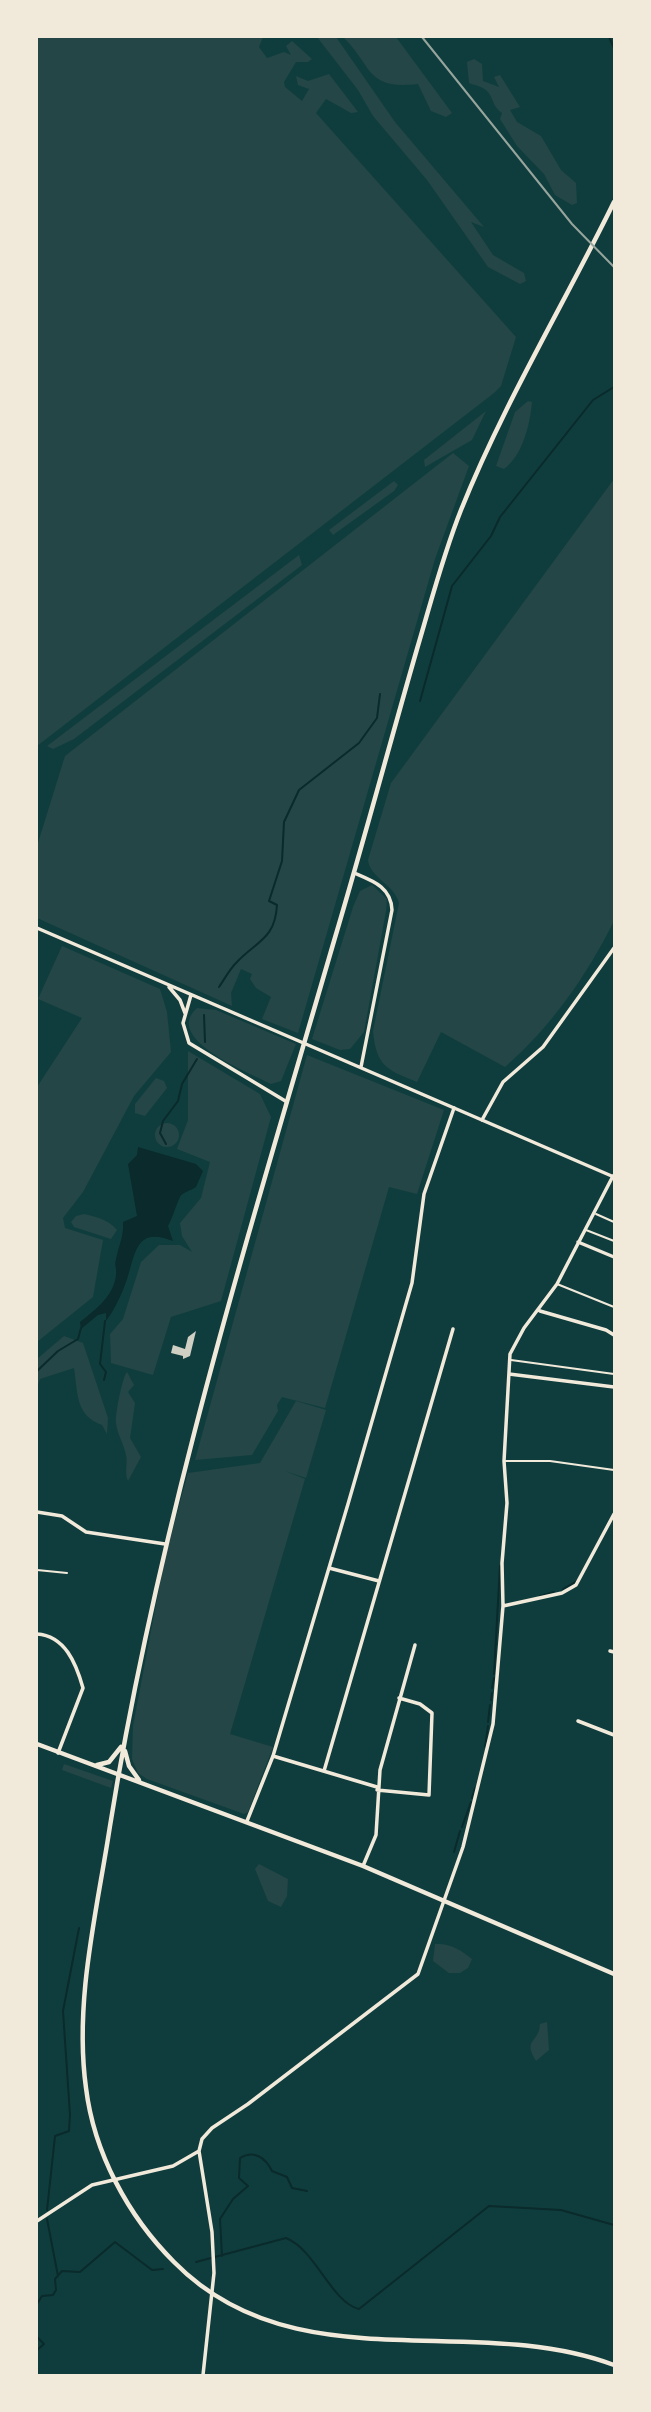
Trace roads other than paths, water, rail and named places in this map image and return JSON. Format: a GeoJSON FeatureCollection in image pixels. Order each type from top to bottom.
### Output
{"type":"FeatureCollection","features":[{"type":"Feature","properties":{"kind":"main road"},"geometry":{"type":"LineString","coordinates":[[614,202],[480,467],[455,527],[287,1102],[165,1544],[118,1774],[89,1962],[83,2044],[90,2111],[114,2179],[165,2253],[212,2293],[261,2318],[316,2333],[397,2342],[510,2342],[547,2345],[614,2365]]}},
{"type":"Feature","properties":{"kind":"main road"},"geometry":{"type":"LineString","coordinates":[[93,1765],[105,1764],[113,1759],[125,1740]]}},
{"type":"Feature","properties":{"kind":"main road"},"geometry":{"type":"LineString","coordinates":[[125,1740],[129,1766],[140,1782]]}},
{"type":"Feature","properties":{"kind":"main road"},"geometry":{"type":"LineString","coordinates":[[37,1745],[363,1866],[614,1974]]}},
{"type":"Feature","properties":{"kind":"street"},"geometry":{"type":"LineString","coordinates":[[354,873],[385,889],[392,900],[393,910],[361,1067]]}},
{"type":"Feature","properties":{"kind":"street"},"geometry":{"type":"LineString","coordinates":[[37,928],[613,1176],[557,1284],[515,1342],[509,1360],[504,1461],[507,1503],[496,1703],[488,1753],[463,1847],[418,1974],[412,1982],[202,2138],[199,2151],[214,2259],[203,2375]]}},
{"type":"Feature","properties":{"kind":"street"},"geometry":{"type":"LineString","coordinates":[[482,1119],[503,1082],[543,1047],[614,948]]}},
{"type":"Feature","properties":{"kind":"street"},"geometry":{"type":"LineString","coordinates":[[165,984],[177,995],[185,1013]]}},
{"type":"Feature","properties":{"kind":"street"},"geometry":{"type":"LineString","coordinates":[[191,995],[185,1013],[184,1032],[189,1043],[287,1102]]}},
{"type":"Feature","properties":{"kind":"street"},"geometry":{"type":"LineString","coordinates":[[247,1821],[273,1756],[407,1301],[424,1194],[454,1108]]}},
{"type":"Feature","properties":{"kind":"street"},"geometry":{"type":"LineString","coordinates":[[578,1242],[614,1257]]}},
{"type":"Feature","properties":{"kind":"street"},"geometry":{"type":"LineString","coordinates":[[540,1311],[606,1330],[614,1335]]}},
{"type":"Feature","properties":{"kind":"street"},"geometry":{"type":"LineString","coordinates":[[324,1771],[453,1329]]}},
{"type":"Feature","properties":{"kind":"street"},"geometry":{"type":"LineString","coordinates":[[508,1374],[614,1387]]}},
{"type":"Feature","properties":{"kind":"street"},"geometry":{"type":"LineString","coordinates":[[37,1512],[62,1516],[86,1532],[165,1544]]}},
{"type":"Feature","properties":{"kind":"street"},"geometry":{"type":"LineString","coordinates":[[503,1606],[562,1593],[576,1585],[614,1514]]}},
{"type":"Feature","properties":{"kind":"street"},"geometry":{"type":"LineString","coordinates":[[329,1568],[379,1581]]}},
{"type":"Feature","properties":{"kind":"street"},"geometry":{"type":"LineString","coordinates":[[37,1634],[59,1640],[68,1652],[83,1694],[58,1753]]}},
{"type":"Feature","properties":{"kind":"street"},"geometry":{"type":"LineString","coordinates":[[363,1866],[376,1835],[376,1789],[415,1645]]}},
{"type":"Feature","properties":{"kind":"street"},"geometry":{"type":"LineString","coordinates":[[273,1756],[376,1789],[429,1795],[432,1713],[420,1703],[399,1698]]}},
{"type":"Feature","properties":{"kind":"street"},"geometry":{"type":"LineString","coordinates":[[578,1721],[614,1735]]}},
{"type":"Feature","properties":{"kind":"street"},"geometry":{"type":"LineString","coordinates":[[37,2221],[92,2185],[173,2166],[199,2151]]}},
{"type":"Feature","properties":{"kind":"lane"},"geometry":{"type":"LineString","coordinates":[[594,1214],[614,1222]]}},
{"type":"Feature","properties":{"kind":"lane"},"geometry":{"type":"LineString","coordinates":[[585,1229],[614,1241]]}},
{"type":"Feature","properties":{"kind":"lane"},"geometry":{"type":"LineString","coordinates":[[557,1284],[614,1307]]}},
{"type":"Feature","properties":{"kind":"lane"},"geometry":{"type":"LineString","coordinates":[[509,1360],[614,1374]]}},
{"type":"Feature","properties":{"kind":"lane"},"geometry":{"type":"LineString","coordinates":[[504,1461],[550,1461],[614,1470]]}},
{"type":"Feature","properties":{"kind":"lane"},"geometry":{"type":"LineString","coordinates":[[37,1570],[67,1573]]}},
{"type":"Feature","properties":{"kind":"waterway"},"geometry":{"type":"LineString","coordinates":[[609,37],[614,48]]}},
{"type":"Feature","properties":{"kind":"waterway"},"geometry":{"type":"LineString","coordinates":[[420,701],[452,586],[491,536],[500,517],[593,400],[614,387]]}},
{"type":"Feature","properties":{"kind":"waterway"},"geometry":{"type":"LineString","coordinates":[[219,987],[233,966],[263,939],[273,926],[277,905],[269,901],[282,861],[284,822],[299,790],[359,743],[377,718],[380,694]]}},
{"type":"Feature","properties":{"kind":"waterway"},"geometry":{"type":"LineString","coordinates":[[204,1015],[205,1042]]}},
{"type":"Feature","properties":{"kind":"waterway"},"geometry":{"type":"LineString","coordinates":[[166,1144],[160,1133],[163,1121],[178,1101],[182,1084],[197,1059]]}},
{"type":"Feature","properties":{"kind":"waterway"},"geometry":{"type":"LineString","coordinates":[[104,1380],[106,1372],[100,1364],[105,1321]]}},
{"type":"Feature","properties":{"kind":"waterway"},"geometry":{"type":"LineString","coordinates":[[37,1371],[58,1351],[78,1339],[81,1328]]}},
{"type":"Feature","properties":{"kind":"waterway"},"geometry":{"type":"LineString","coordinates":[[494,1674],[500,1566]]}},
{"type":"Feature","properties":{"kind":"waterway"},"geometry":{"type":"LineString","coordinates":[[563,1589],[577,1581]]}},
{"type":"Feature","properties":{"kind":"waterway"},"geometry":{"type":"LineString","coordinates":[[540,1596],[554,1592]]}},
{"type":"Feature","properties":{"kind":"waterway"},"geometry":{"type":"LineString","coordinates":[[492,1688],[494,1678]]}},
{"type":"Feature","properties":{"kind":"waterway"},"geometry":{"type":"LineString","coordinates":[[491,1700],[492,1693]]}},
{"type":"Feature","properties":{"kind":"waterway"},"geometry":{"type":"LineString","coordinates":[[488,1722],[490,1705]]}},
{"type":"Feature","properties":{"kind":"waterway"},"geometry":{"type":"LineString","coordinates":[[485,1747],[488,1726]]}},
{"type":"Feature","properties":{"kind":"waterway"},"geometry":{"type":"LineString","coordinates":[[472,1798],[475,1788]]}},
{"type":"Feature","properties":{"kind":"waterway"},"geometry":{"type":"LineString","coordinates":[[462,1827],[471,1802]]}},
{"type":"Feature","properties":{"kind":"waterway"},"geometry":{"type":"LineString","coordinates":[[454,1852],[460,1831]]}},
{"type":"Feature","properties":{"kind":"waterway"},"geometry":{"type":"LineString","coordinates":[[47,2210],[55,2136],[69,2131],[63,2011],[79,1928]]}},
{"type":"Feature","properties":{"kind":"waterway"},"geometry":{"type":"LineString","coordinates":[[222,2256],[220,2219],[233,2199],[248,2186],[239,2178],[240,2158],[259,2156],[272,2171],[287,2177],[292,2188],[307,2191]]}},
{"type":"Feature","properties":{"kind":"waterway"},"geometry":{"type":"LineString","coordinates":[[196,2262],[286,2238],[306,2253],[340,2297],[359,2309],[489,2206],[561,2210],[614,2225]]}},
{"type":"Feature","properties":{"kind":"waterway"},"geometry":{"type":"LineString","coordinates":[[47,2219],[58,2276]]}},
{"type":"Feature","properties":{"kind":"waterway"},"geometry":{"type":"LineString","coordinates":[[37,2304],[42,2296],[53,2295],[56,2290],[55,2279],[62,2271],[80,2272],[115,2242],[152,2270],[163,2269]]}},
{"type":"Feature","properties":{"kind":"waterway"},"geometry":{"type":"LineString","coordinates":[[37,2337],[44,2344],[37,2350]]}},
{"type":"Feature","properties":{"kind":"railway"},"geometry":{"type":"LineString","coordinates":[[422,37],[572,224],[614,267]]}}]}
